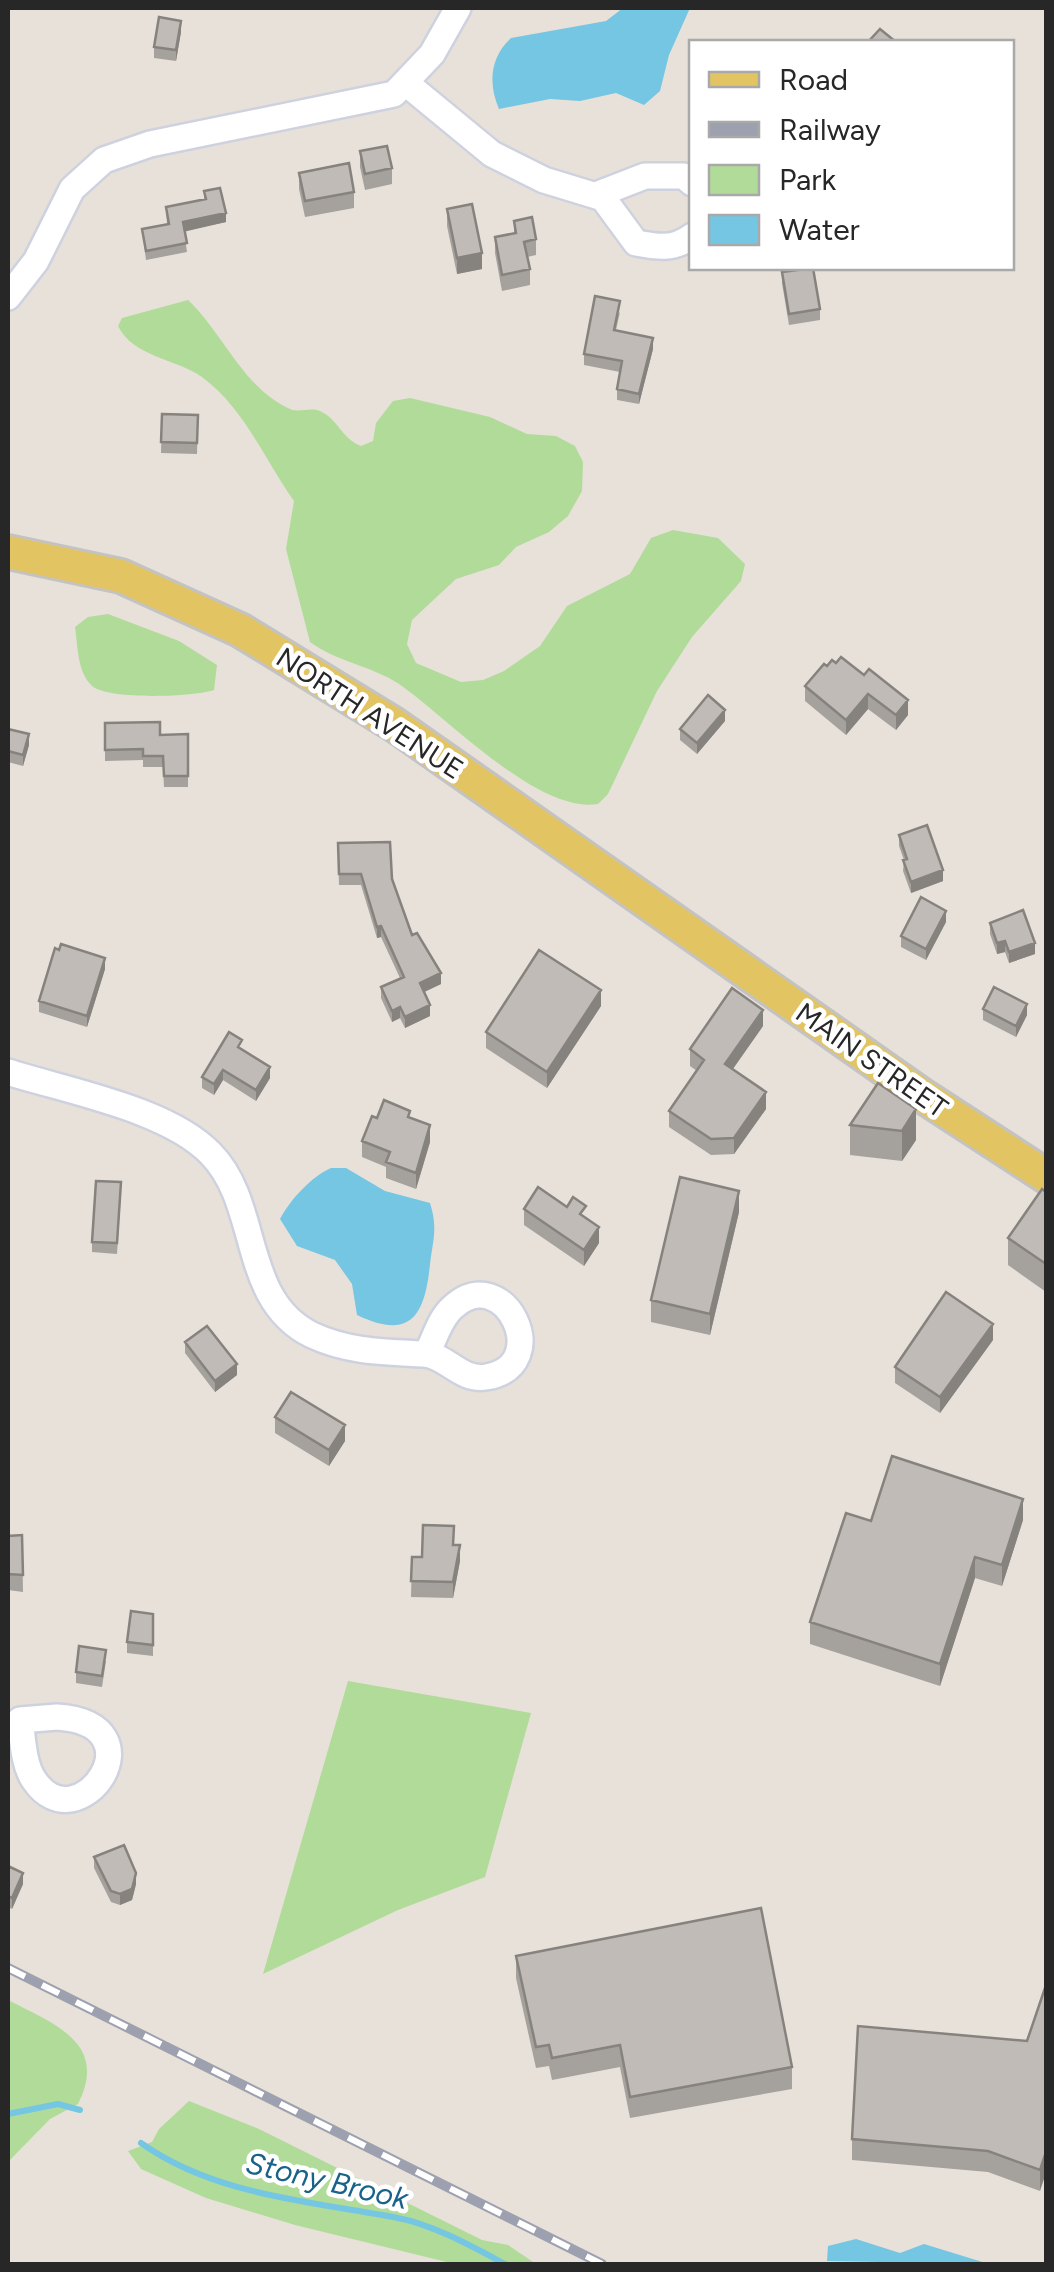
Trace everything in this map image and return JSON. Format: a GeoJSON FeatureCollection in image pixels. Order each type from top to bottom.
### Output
{"type":"FeatureCollection","features":[{"type":"Feature","properties":{"kind":"main road","name":"NORTH AVENUE"},"geometry":{"type":"LineString","coordinates":[[8,552],[120,576],[240,630],[395,725],[701,940]]}},
{"type":"Feature","properties":{"kind":"main road","name":"MAIN STREET"},"geometry":{"type":"LineString","coordinates":[[701,940],[923,1096],[1046,1176]]}},
{"type":"Feature","properties":{"kind":"street"},"geometry":{"type":"LineString","coordinates":[[8,296],[36,261],[72,189],[104,160],[150,144],[375,100],[407,84],[432,54],[458,8]]}},
{"type":"Feature","properties":{"kind":"street"},"geometry":{"type":"LineString","coordinates":[[407,84],[492,154],[544,180],[596,195],[636,243],[658,248],[681,245],[689,238]]}},
{"type":"Feature","properties":{"kind":"street"},"geometry":{"type":"LineString","coordinates":[[596,195],[645,176],[684,176],[689,181]]}},
{"type":"Feature","properties":{"kind":"street"},"geometry":{"type":"LineString","coordinates":[[8,1072],[157,1120],[188,1134],[210,1152],[232,1186],[268,1292],[294,1325],[340,1346],[392,1354],[427,1353]]}},
{"type":"Feature","properties":{"kind":"green space"},"geometry":{"type":"Polygon","coordinates":[[[188,300],[247,374],[274,400],[290,409],[320,411],[361,446],[373,441],[376,423],[393,401],[410,398],[490,417],[527,434],[556,436],[575,446],[583,462],[582,491],[568,516],[549,532],[516,547],[499,565],[456,579],[412,620],[407,644],[416,663],[461,682],[483,680],[504,671],[540,646],[567,606],[630,574],[651,538],[673,530],[718,538],[745,564],[741,581],[692,637],[657,691],[608,794],[598,804],[574,803],[548,794],[494,760],[399,684],[310,642],[286,549],[294,501],[242,419],[217,390],[192,371],[134,345],[118,326],[122,318],[188,300]]]}},
{"type":"Feature","properties":{"kind":"green space"},"geometry":{"type":"Polygon","coordinates":[[[108,614],[179,641],[217,665],[214,690],[171,696],[132,695],[92,686],[81,666],[75,627],[88,617],[108,614]]]}},
{"type":"Feature","properties":{"kind":"green space"},"geometry":{"type":"Polygon","coordinates":[[[348,1681],[531,1713],[485,1877],[398,1910],[263,1974],[348,1681]]]}},
{"type":"Feature","properties":{"kind":"green space"},"geometry":{"type":"Polygon","coordinates":[[[10,2001],[72,2038],[87,2065],[86,2083],[78,2104],[50,2119],[8,2162],[10,2001]]]}},
{"type":"Feature","properties":{"kind":"green space"},"geometry":{"type":"Polygon","coordinates":[[[189,2101],[259,2129],[482,2240],[508,2245],[536,2264],[455,2264],[295,2225],[206,2198],[141,2169],[128,2151],[152,2142],[159,2129],[189,2101]]]}},
{"type":"Feature","properties":{"kind":"water"},"geometry":{"type":"Polygon","coordinates":[[[623,8],[690,8],[669,55],[660,91],[644,105],[616,93],[580,101],[550,99],[499,109],[493,71],[511,38],[606,21],[623,8]]]}},
{"type":"Feature","properties":{"kind":"water"},"geometry":{"type":"Polygon","coordinates":[[[331,1168],[346,1168],[385,1191],[430,1203],[434,1234],[428,1282],[419,1309],[403,1324],[390,1325],[357,1315],[352,1284],[335,1260],[297,1246],[280,1219],[302,1189],[331,1168]]]}},
{"type":"Feature","properties":{"kind":"water"},"geometry":{"type":"Polygon","coordinates":[[[856,2239],[900,2253],[924,2244],[989,2264],[827,2261],[828,2246],[856,2239]]]}},
{"type":"Feature","properties":{"kind":"building"},"geometry":{"type":"Polygon","coordinates":[[[159,17],[181,21],[176,50],[154,47],[159,17]]]}},
{"type":"Feature","properties":{"kind":"building"},"geometry":{"type":"Polygon","coordinates":[[[880,29],[894,40],[870,40],[880,29]]]}},
{"type":"Feature","properties":{"kind":"building"},"geometry":{"type":"Polygon","coordinates":[[[387,146],[392,168],[365,174],[360,151],[387,146]]]}},
{"type":"Feature","properties":{"kind":"building"},"geometry":{"type":"Polygon","coordinates":[[[349,163],[354,192],[305,201],[299,173],[349,163]]]}},
{"type":"Feature","properties":{"kind":"building"},"geometry":{"type":"Polygon","coordinates":[[[220,188],[226,213],[183,222],[187,243],[146,251],[142,229],[169,224],[166,207],[206,199],[204,191],[220,188]]]}},
{"type":"Feature","properties":{"kind":"building"},"geometry":{"type":"Polygon","coordinates":[[[472,204],[482,253],[457,258],[447,209],[472,204]]]}},
{"type":"Feature","properties":{"kind":"building"},"geometry":{"type":"Polygon","coordinates":[[[532,217],[536,239],[524,242],[530,269],[502,275],[495,237],[516,233],[514,221],[532,217]]]}},
{"type":"Feature","properties":{"kind":"building"},"geometry":{"type":"Polygon","coordinates":[[[813,270],[820,309],[789,314],[782,272],[813,270]]]}},
{"type":"Feature","properties":{"kind":"building"},"geometry":{"type":"Polygon","coordinates":[[[595,296],[620,301],[614,330],[653,338],[639,394],[617,389],[622,361],[584,354],[595,296]]]}},
{"type":"Feature","properties":{"kind":"building"},"geometry":{"type":"Polygon","coordinates":[[[162,414],[198,415],[197,443],[161,442],[162,414]]]}},
{"type":"Feature","properties":{"kind":"building"},"geometry":{"type":"Polygon","coordinates":[[[841,657],[864,675],[869,669],[908,700],[896,715],[868,694],[846,720],[805,686],[824,664],[827,666],[832,660],[836,663],[841,657]]]}},
{"type":"Feature","properties":{"kind":"building"},"geometry":{"type":"Polygon","coordinates":[[[708,695],[725,710],[697,743],[680,729],[708,695]]]}},
{"type":"Feature","properties":{"kind":"building"},"geometry":{"type":"Polygon","coordinates":[[[160,722],[160,735],[188,734],[188,776],[164,776],[163,756],[143,756],[143,749],[105,750],[105,723],[160,722]]]}},
{"type":"Feature","properties":{"kind":"building"},"geometry":{"type":"Polygon","coordinates":[[[8,729],[29,734],[23,755],[8,751],[8,729]]]}},
{"type":"Feature","properties":{"kind":"building"},"geometry":{"type":"Polygon","coordinates":[[[927,825],[943,870],[911,882],[899,835],[927,825]]]}},
{"type":"Feature","properties":{"kind":"building"},"geometry":{"type":"Polygon","coordinates":[[[390,842],[392,879],[412,935],[417,933],[441,973],[420,983],[430,1005],[405,1017],[400,1007],[392,1011],[381,987],[404,977],[381,926],[377,927],[361,874],[339,874],[338,843],[390,842]]]}},
{"type":"Feature","properties":{"kind":"building"},"geometry":{"type":"Polygon","coordinates":[[[921,897],[946,911],[926,949],[901,936],[921,897]]]}},
{"type":"Feature","properties":{"kind":"building"},"geometry":{"type":"Polygon","coordinates":[[[1023,910],[1035,943],[1009,952],[1005,941],[997,943],[990,923],[1023,910]]]}},
{"type":"Feature","properties":{"kind":"building"},"geometry":{"type":"Polygon","coordinates":[[[61,944],[105,958],[87,1016],[39,1001],[55,948],[59,950],[61,944]]]}},
{"type":"Feature","properties":{"kind":"building"},"geometry":{"type":"Polygon","coordinates":[[[539,950],[601,990],[547,1072],[486,1032],[539,950]]]}},
{"type":"Feature","properties":{"kind":"building"},"geometry":{"type":"Polygon","coordinates":[[[994,987],[1027,1004],[1016,1026],[983,1009],[994,987]]]}},
{"type":"Feature","properties":{"kind":"building"},"geometry":{"type":"Polygon","coordinates":[[[732,988],[763,1010],[725,1064],[766,1092],[734,1138],[711,1139],[669,1111],[704,1060],[690,1049],[732,988]]]}},
{"type":"Feature","properties":{"kind":"building"},"geometry":{"type":"Polygon","coordinates":[[[229,1032],[242,1040],[238,1047],[270,1067],[256,1090],[223,1070],[214,1084],[202,1077],[229,1032]]]}},
{"type":"Feature","properties":{"kind":"building"},"geometry":{"type":"Polygon","coordinates":[[[878,1083],[916,1109],[902,1131],[850,1125],[878,1083]]]}},
{"type":"Feature","properties":{"kind":"building"},"geometry":{"type":"Polygon","coordinates":[[[384,1100],[410,1111],[408,1117],[430,1125],[416,1173],[386,1162],[390,1152],[362,1141],[372,1116],[377,1118],[384,1100]]]}},
{"type":"Feature","properties":{"kind":"building"},"geometry":{"type":"Polygon","coordinates":[[[680,1177],[739,1191],[710,1314],[651,1300],[680,1177]]]}},
{"type":"Feature","properties":{"kind":"building"},"geometry":{"type":"Polygon","coordinates":[[[96,1181],[121,1182],[117,1243],[92,1242],[96,1181]]]}},
{"type":"Feature","properties":{"kind":"building"},"geometry":{"type":"Polygon","coordinates":[[[538,1187],[567,1207],[573,1197],[586,1206],[580,1214],[599,1227],[584,1250],[524,1209],[538,1187]]]}},
{"type":"Feature","properties":{"kind":"building"},"geometry":{"type":"Polygon","coordinates":[[[1042,1189],[1046,1192],[1046,1264],[1008,1238],[1042,1189]]]}},
{"type":"Feature","properties":{"kind":"building"},"geometry":{"type":"Polygon","coordinates":[[[946,1292],[993,1324],[940,1397],[895,1367],[946,1292]]]}},
{"type":"Feature","properties":{"kind":"building"},"geometry":{"type":"Polygon","coordinates":[[[207,1326],[237,1364],[215,1381],[185,1342],[207,1326]]]}},
{"type":"Feature","properties":{"kind":"building"},"geometry":{"type":"Polygon","coordinates":[[[291,1392],[345,1425],[329,1450],[275,1417],[291,1392]]]}},
{"type":"Feature","properties":{"kind":"building"},"geometry":{"type":"Polygon","coordinates":[[[892,1456],[1023,1499],[1002,1565],[975,1557],[940,1664],[810,1622],[846,1513],[871,1521],[892,1456]]]}},
{"type":"Feature","properties":{"kind":"building"},"geometry":{"type":"Polygon","coordinates":[[[423,1525],[454,1526],[453,1545],[460,1545],[453,1582],[411,1581],[412,1557],[422,1557],[423,1525]]]}},
{"type":"Feature","properties":{"kind":"building"},"geometry":{"type":"Polygon","coordinates":[[[22,1535],[23,1575],[8,1574],[8,1536],[22,1535]]]}},
{"type":"Feature","properties":{"kind":"building"},"geometry":{"type":"Polygon","coordinates":[[[131,1611],[153,1614],[153,1645],[127,1642],[131,1611]]]}},
{"type":"Feature","properties":{"kind":"building"},"geometry":{"type":"Polygon","coordinates":[[[79,1646],[106,1650],[102,1676],[76,1672],[79,1646]]]}},
{"type":"Feature","properties":{"kind":"building"},"geometry":{"type":"Polygon","coordinates":[[[124,1845],[136,1873],[132,1889],[120,1894],[111,1891],[94,1857],[124,1845]]]}},
{"type":"Feature","properties":{"kind":"building"},"geometry":{"type":"Polygon","coordinates":[[[8,1866],[23,1873],[12,1898],[8,1896],[8,1866]]]}},
{"type":"Feature","properties":{"kind":"building"},"geometry":{"type":"Polygon","coordinates":[[[761,1908],[792,2067],[630,2097],[620,2045],[552,2058],[549,2045],[536,2047],[516,1956],[761,1908]]]}},
{"type":"Feature","properties":{"kind":"building"},"geometry":{"type":"Polygon","coordinates":[[[1046,1985],[1046,2152],[1040,2170],[988,2151],[852,2139],[858,2026],[1027,2041],[1046,1985]]]}},
{"type":"Feature","properties":{"kind":"waterway","name":"Stony Brook"},"geometry":{"type":"LineString","coordinates":[[8,2114],[58,2104],[80,2110]]}},
{"type":"Feature","properties":{"kind":"waterway","name":"Stony Brook"},"geometry":{"type":"LineString","coordinates":[[141,2143],[170,2161],[232,2186],[412,2221],[505,2264]]}},
{"type":"Feature","properties":{"kind":"railway"},"geometry":{"type":"LineString","coordinates":[[8,1968],[602,2264]]}}]}
